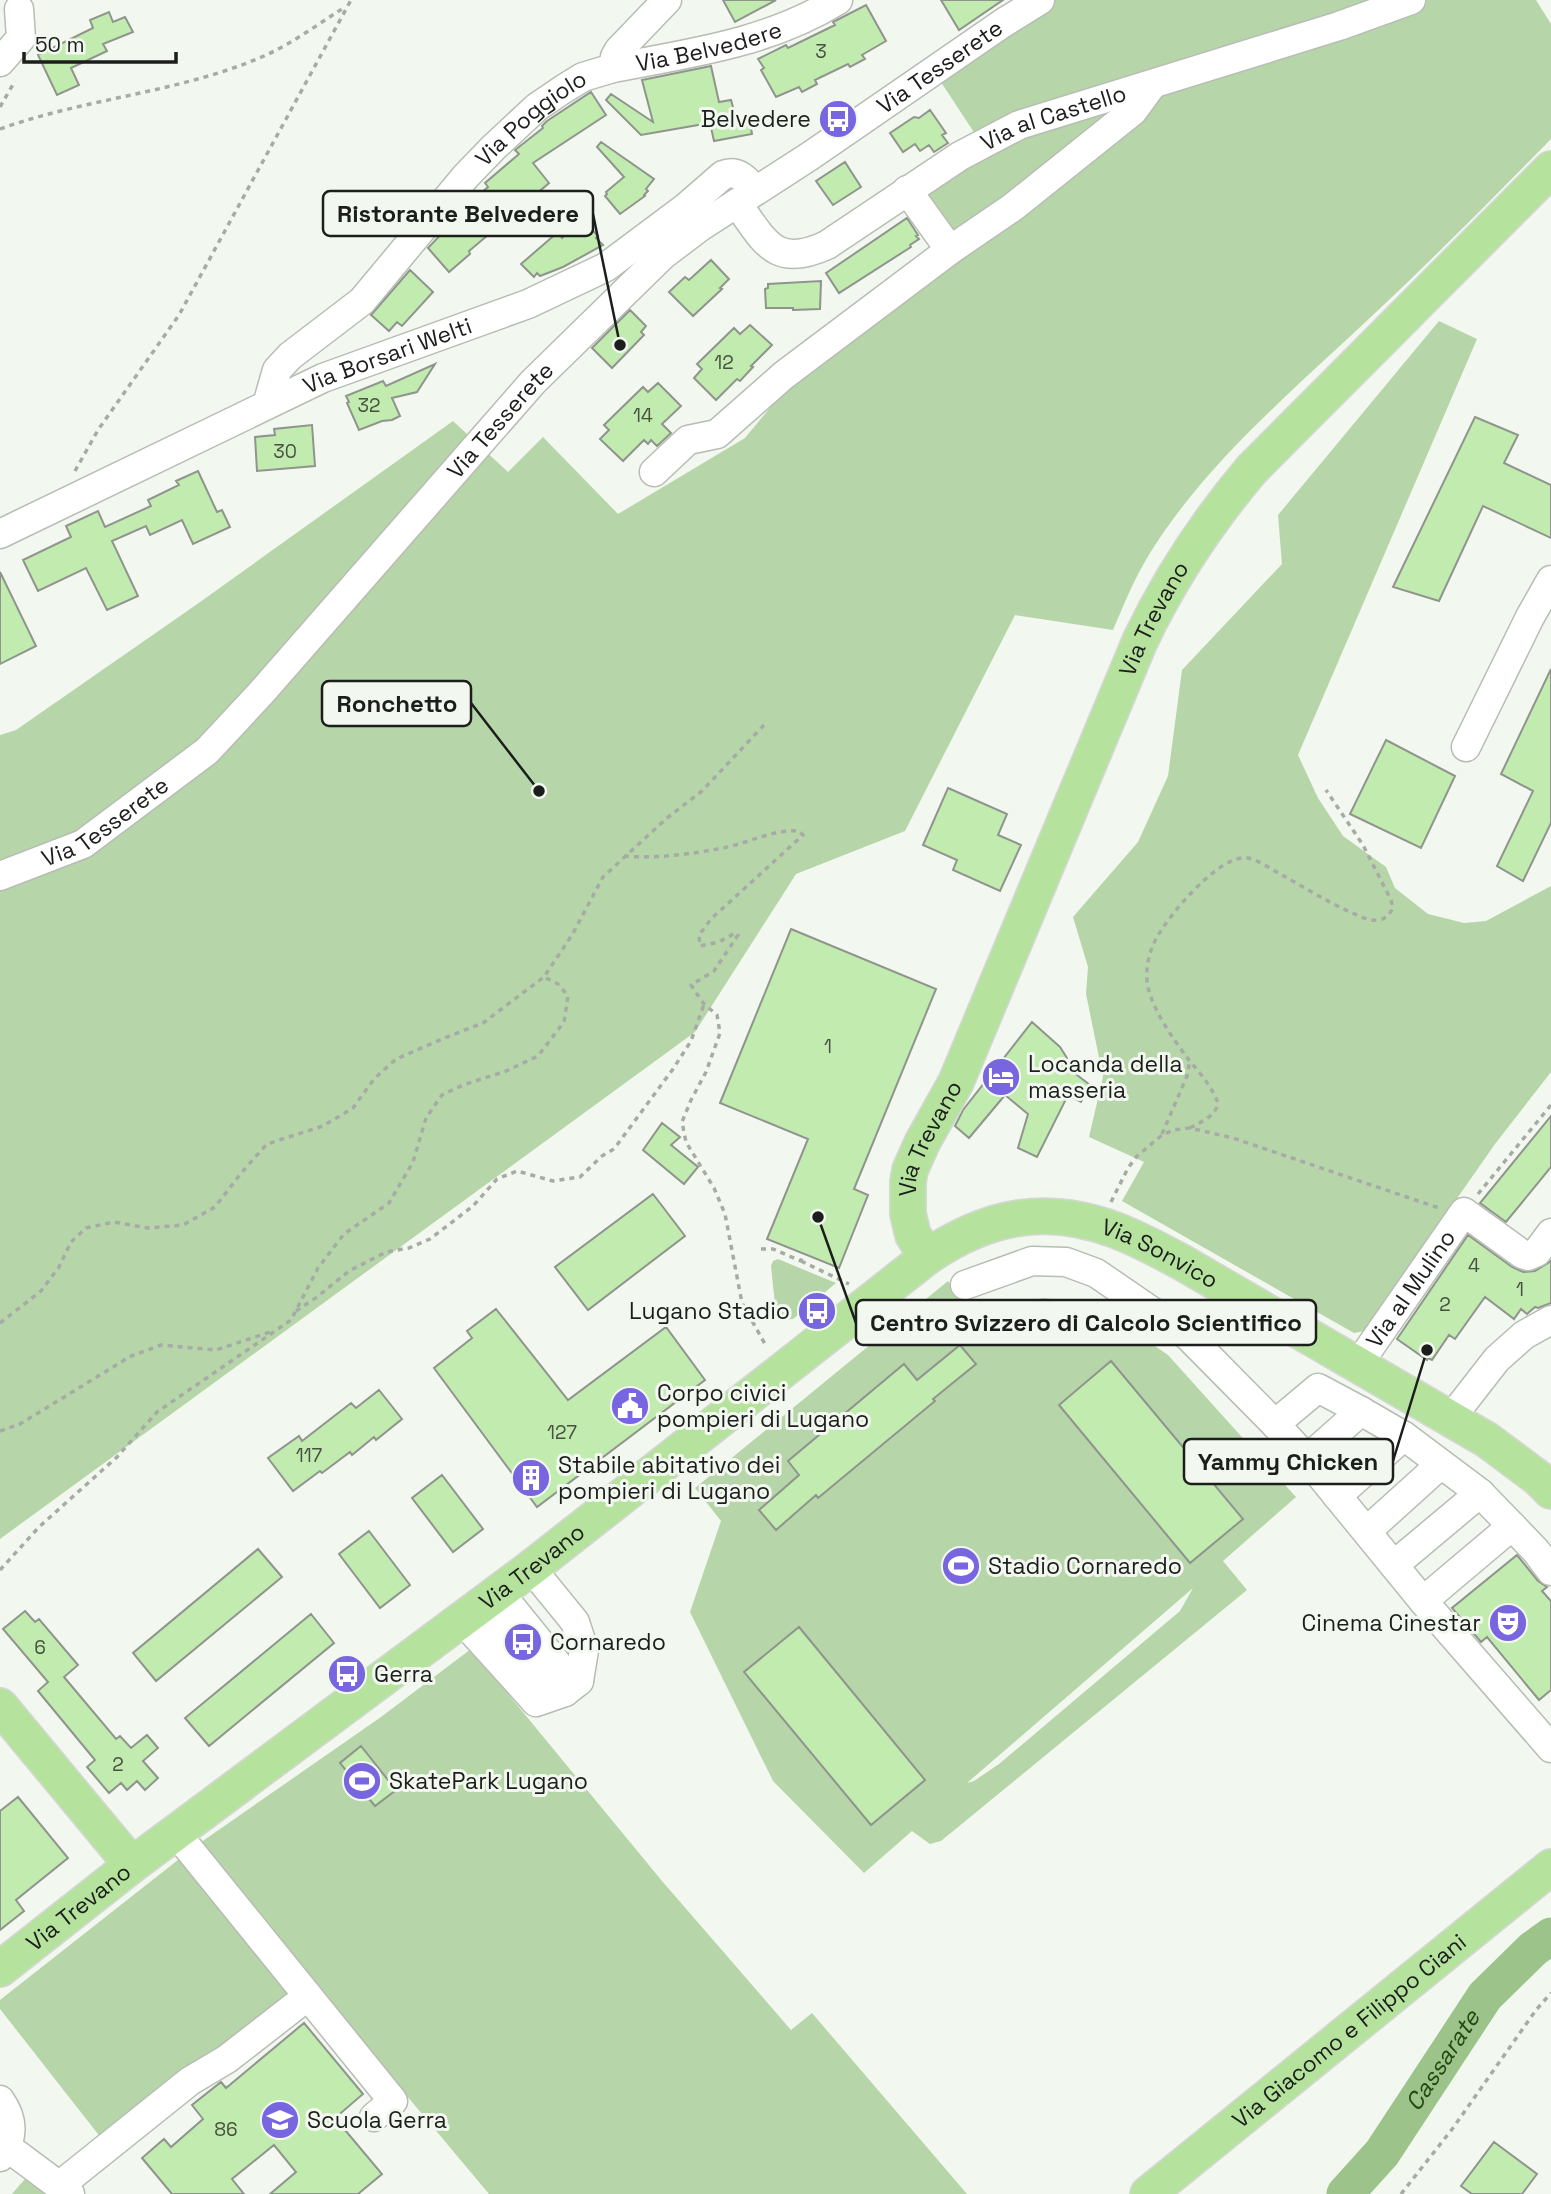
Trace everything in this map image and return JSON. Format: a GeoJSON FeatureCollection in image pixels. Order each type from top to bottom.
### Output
{"type":"FeatureCollection","features":[{"type":"Feature","properties":{"kind":"main road","name":"Via Trevano"},"geometry":{"type":"LineString","coordinates":[[0,1969],[132,1865],[531,1568],[927,1258],[913,1235],[908,1214],[908,1182],[914,1161],[956,1083],[1140,641],[1173,577],[1208,523],[1252,469],[1551,169]]}},
{"type":"Feature","properties":{"kind":"main road","name":"Via Sonvico"},"geometry":{"type":"LineString","coordinates":[[927,1258],[955,1239],[980,1227],[1024,1217],[1060,1217],[1100,1225],[1135,1238],[1451,1418],[1519,1462],[1551,1491]]}},
{"type":"Feature","properties":{"kind":"main road"},"geometry":{"type":"LineString","coordinates":[[0,1706],[132,1865]]}},
{"type":"Feature","properties":{"kind":"main road","name":"Via Giacomo e Filippo Ciani"},"geometry":{"type":"LineString","coordinates":[[1148,2194],[1551,1867]]}},
{"type":"Feature","properties":{"kind":"street","name":"Via Poggiolo"},"geometry":{"type":"LineString","coordinates":[[267,405],[277,370],[290,356],[362,301],[466,176],[493,148],[537,107],[562,90],[583,77],[613,68],[619,51],[667,0]]}},
{"type":"Feature","properties":{"kind":"street","name":"Via Belvedere"},"geometry":{"type":"LineString","coordinates":[[613,68],[731,45],[802,21],[838,0]]}},
{"type":"Feature","properties":{"kind":"street","name":"Via Tesserete"},"geometry":{"type":"LineString","coordinates":[[0,877],[83,844],[207,751],[533,382],[663,255],[700,227],[1040,0]]}},
{"type":"Feature","properties":{"kind":"street","name":"Via al Castello"},"geometry":{"type":"LineString","coordinates":[[746,197],[763,238],[785,254],[798,255],[827,245],[907,190],[1002,132],[1339,26],[1411,0]]}},
{"type":"Feature","properties":{"kind":"street"},"geometry":{"type":"LineString","coordinates":[[0,62],[21,38],[18,6]]}},
{"type":"Feature","properties":{"kind":"street"},"geometry":{"type":"LineString","coordinates":[[654,472],[688,440],[717,434],[784,375],[950,250],[1013,207],[1133,111],[1152,85]]}},
{"type":"Feature","properties":{"kind":"street","name":"Via Borsari Welti"},"geometry":{"type":"LineString","coordinates":[[0,534],[323,378],[528,304],[606,268],[685,208],[723,175],[729,173],[741,176],[746,197]]}},
{"type":"Feature","properties":{"kind":"street"},"geometry":{"type":"LineString","coordinates":[[907,190],[950,250]]}},
{"type":"Feature","properties":{"kind":"street"},"geometry":{"type":"LineString","coordinates":[[1466,747],[1551,580]]}},
{"type":"Feature","properties":{"kind":"street","name":"Via al Mulino"},"geometry":{"type":"LineString","coordinates":[[1357,1366],[1462,1214],[1528,1256],[1537,1252],[1551,1233]]}},
{"type":"Feature","properties":{"kind":"street"},"geometry":{"type":"LineString","coordinates":[[965,1285],[1032,1261],[1066,1262],[1096,1273],[1188,1336],[1307,1459],[1423,1601],[1551,1748]]}},
{"type":"Feature","properties":{"kind":"street"},"geometry":{"type":"LineString","coordinates":[[1451,1418],[1497,1359],[1524,1335],[1551,1320]]}},
{"type":"Feature","properties":{"kind":"street"},"geometry":{"type":"LineString","coordinates":[[1275,1424],[1318,1388],[1404,1436],[1480,1493],[1536,1551],[1551,1571]]}},
{"type":"Feature","properties":{"kind":"street"},"geometry":{"type":"LineString","coordinates":[[1307,1459],[1361,1411]]}},
{"type":"Feature","properties":{"kind":"street"},"geometry":{"type":"LineString","coordinates":[[1337,1496],[1404,1436]]}},
{"type":"Feature","properties":{"kind":"street"},"geometry":{"type":"LineString","coordinates":[[1367,1531],[1440,1465]]}},
{"type":"Feature","properties":{"kind":"street"},"geometry":{"type":"LineString","coordinates":[[1394,1565],[1480,1493]]}},
{"type":"Feature","properties":{"kind":"street"},"geometry":{"type":"LineString","coordinates":[[1423,1601],[1512,1526]]}},
{"type":"Feature","properties":{"kind":"street"},"geometry":{"type":"LineString","coordinates":[[480,1606],[537,1702],[572,1686],[584,1650],[575,1622],[531,1568]]}},
{"type":"Feature","properties":{"kind":"street"},"geometry":{"type":"LineString","coordinates":[[480,1606],[558,1666],[572,1686]]}},
{"type":"Feature","properties":{"kind":"street"},"geometry":{"type":"LineString","coordinates":[[0,1711],[13,1733],[0,1743]]}},
{"type":"Feature","properties":{"kind":"street"},"geometry":{"type":"LineString","coordinates":[[176,1833],[393,2101],[374,2117]]}},
{"type":"Feature","properties":{"kind":"street"},"geometry":{"type":"LineString","coordinates":[[0,2100],[9,2113],[11,2124],[11,2135],[4,2152],[64,2190],[190,2081],[228,2059],[308,1996]]}},
{"type":"Feature","properties":{"kind":"path"},"geometry":{"type":"LineString","coordinates":[[52,509],[98,430],[179,314],[351,0]]}},
{"type":"Feature","properties":{"kind":"path"},"geometry":{"type":"LineString","coordinates":[[0,129],[72,107],[196,79],[264,55],[345,8]]}},
{"type":"Feature","properties":{"kind":"path"},"geometry":{"type":"LineString","coordinates":[[0,1323],[41,1291],[59,1266],[71,1242],[86,1228],[114,1222],[148,1228],[183,1225],[194,1219],[215,1207],[267,1144],[323,1126],[353,1108],[374,1079],[396,1059],[483,1023],[544,977],[572,934],[603,877],[667,818],[702,791],[764,725]]}},
{"type":"Feature","properties":{"kind":"path"},"geometry":{"type":"LineString","coordinates":[[1190,1128],[1216,1112],[1218,1104],[1152,1001],[1148,988],[1148,969],[1155,941],[1163,927],[1189,897],[1219,868],[1240,858],[1249,858],[1342,909],[1365,918],[1381,920],[1391,911],[1391,900],[1363,845],[1326,790]]}},
{"type":"Feature","properties":{"kind":"path"},"geometry":{"type":"LineString","coordinates":[[624,856],[649,858],[724,848],[786,830],[799,831],[803,835],[712,919],[699,935],[700,946],[719,942],[734,933],[738,936],[714,971],[691,985],[704,1004],[717,1015],[720,1033],[706,1072],[682,1122],[686,1142],[714,1188],[724,1213],[742,1303],[765,1344]]}},
{"type":"Feature","properties":{"kind":"path"},"geometry":{"type":"LineString","coordinates":[[0,1570],[39,1527],[117,1457],[157,1412],[291,1320],[318,1268],[344,1234],[389,1202],[413,1162],[426,1118],[442,1095],[538,1056],[565,1022],[568,996],[558,984],[544,977]]}},
{"type":"Feature","properties":{"kind":"path"},"geometry":{"type":"LineString","coordinates":[[294,1313],[349,1271],[386,1252],[409,1248],[430,1239],[473,1206],[498,1180],[517,1171],[553,1181],[580,1177],[602,1156],[614,1149],[673,1069],[691,1041],[704,1004]]}},
{"type":"Feature","properties":{"kind":"path"},"geometry":{"type":"LineString","coordinates":[[1161,1136],[1187,1076],[1189,1060]]}},
{"type":"Feature","properties":{"kind":"path","name":"Via al Mulino"},"geometry":{"type":"LineString","coordinates":[[1462,1214],[1551,1105]]}},
{"type":"Feature","properties":{"kind":"path"},"geometry":{"type":"LineString","coordinates":[[1100,1225],[1128,1168],[1138,1156],[1161,1136],[1173,1130],[1190,1128],[1233,1138],[1462,1214]]}},
{"type":"Feature","properties":{"kind":"path"},"geometry":{"type":"LineString","coordinates":[[761,1249],[773,1249],[847,1283]]}},
{"type":"Feature","properties":{"kind":"path"},"geometry":{"type":"LineString","coordinates":[[801,1261],[803,1254]]}},
{"type":"Feature","properties":{"kind":"path"},"geometry":{"type":"LineString","coordinates":[[0,1431],[20,1424],[131,1356],[162,1345],[216,1350],[277,1329]]}},
{"type":"Feature","properties":{"kind":"path"},"geometry":{"type":"LineString","coordinates":[[1401,2194],[1453,2128],[1536,2010],[1551,1993]]}},
{"type":"Feature","properties":{"kind":"green space"},"geometry":{"type":"Polygon","coordinates":[[[1040,0],[1536,0],[1551,24],[1551,139],[1419,271],[1254,427],[1198,487],[1150,553],[1113,630],[1015,615],[905,831],[796,874],[695,1032],[0,1539],[0,735],[16,730],[453,421],[508,472],[543,437],[618,514],[745,438],[816,352],[950,251],[907,190],[981,143],[933,70],[1040,0]]]}},
{"type":"Feature","properties":{"kind":"green space"},"geometry":{"type":"Polygon","coordinates":[[[1439,321],[1477,339],[1298,755],[1318,798],[1343,836],[1386,867],[1395,888],[1428,914],[1464,923],[1486,921],[1551,886],[1551,1072],[1495,1144],[1370,1330],[1354,1333],[1122,1201],[1144,1162],[1089,1137],[1103,1077],[1086,994],[1088,967],[1073,917],[1138,842],[1168,776],[1182,670],[1282,564],[1278,515],[1439,321]]]}},
{"type":"Feature","properties":{"kind":"green space"},"geometry":{"type":"Polygon","coordinates":[[[778,1259],[836,1283],[793,1319],[782,1320],[776,1314],[771,1266],[773,1261],[778,1259]]]}},
{"type":"Feature","properties":{"kind":"green space","name":"Stadio Cornaredo"},"geometry":{"type":"Polygon","coordinates":[[[948,1281],[975,1315],[1043,1298],[1095,1305],[1168,1355],[1296,1497],[1223,1561],[1247,1590],[941,1841],[930,1844],[912,1831],[864,1873],[773,1781],[690,1612],[721,1521],[695,1488],[948,1281]],[[1193,1588],[967,1783],[999,1764],[1180,1611],[1193,1588]]]}},
{"type":"Feature","properties":{"kind":"green space"},"geometry":{"type":"Polygon","coordinates":[[[471,1649],[662,1881],[791,2030],[812,2013],[967,2194],[489,2194],[197,1845],[381,1717],[471,1649]]]}},
{"type":"Feature","properties":{"kind":"green space"},"geometry":{"type":"Polygon","coordinates":[[[183,1856],[296,1994],[105,2143],[0,2009],[0,2000],[183,1856]]]}},
{"type":"Feature","properties":{"kind":"green space"},"geometry":{"type":"Polygon","coordinates":[[[31,2172],[58,2194],[12,2194],[31,2172]]]}},
{"type":"Feature","properties":{"kind":"building"},"geometry":{"type":"Polygon","coordinates":[[[723,0],[776,0],[735,22],[723,0]]]}},
{"type":"Feature","properties":{"kind":"building"},"geometry":{"type":"Polygon","coordinates":[[[941,0],[1003,0],[959,30],[941,0]]]}},
{"type":"Feature","properties":{"kind":"building"},"geometry":{"type":"Polygon","coordinates":[[[866,5],[886,41],[862,55],[865,59],[815,80],[817,84],[802,92],[799,87],[776,97],[758,59],[835,25],[833,22],[866,5]]]}},
{"type":"Feature","properties":{"kind":"building"},"geometry":{"type":"Polygon","coordinates":[[[109,12],[113,22],[125,17],[133,32],[103,44],[107,51],[71,68],[79,85],[57,95],[38,55],[93,28],[90,20],[109,12]]]}},
{"type":"Feature","properties":{"kind":"building"},"geometry":{"type":"Polygon","coordinates":[[[711,66],[719,102],[731,100],[736,118],[749,116],[752,134],[714,141],[710,123],[641,135],[606,100],[611,94],[653,122],[642,80],[711,66]]]}},
{"type":"Feature","properties":{"kind":"building"},"geometry":{"type":"Polygon","coordinates":[[[591,92],[606,115],[533,163],[549,183],[513,214],[499,200],[474,221],[488,235],[449,272],[428,248],[464,210],[469,216],[463,208],[488,187],[485,183],[519,154],[515,150],[543,128],[547,121],[591,92]]]}},
{"type":"Feature","properties":{"kind":"building"},"geometry":{"type":"Polygon","coordinates":[[[930,110],[946,133],[942,135],[948,143],[934,152],[929,145],[920,151],[915,144],[903,152],[890,133],[930,110]]]}},
{"type":"Feature","properties":{"kind":"building"},"geometry":{"type":"Polygon","coordinates":[[[601,142],[654,179],[646,189],[648,191],[645,196],[620,214],[605,196],[606,192],[624,177],[597,147],[601,142]]]}},
{"type":"Feature","properties":{"kind":"building"},"geometry":{"type":"Polygon","coordinates":[[[845,162],[861,187],[833,205],[816,181],[845,162]]]}},
{"type":"Feature","properties":{"kind":"building"},"geometry":{"type":"Polygon","coordinates":[[[907,218],[919,239],[910,245],[911,247],[839,293],[826,273],[907,218]]]}},
{"type":"Feature","properties":{"kind":"building"},"geometry":{"type":"Polygon","coordinates":[[[583,220],[603,245],[540,276],[537,273],[534,277],[521,264],[558,232],[562,238],[583,220]]]}},
{"type":"Feature","properties":{"kind":"building"},"geometry":{"type":"Polygon","coordinates":[[[711,260],[729,279],[693,316],[669,292],[685,277],[689,280],[711,260]]]}},
{"type":"Feature","properties":{"kind":"building"},"geometry":{"type":"Polygon","coordinates":[[[410,270],[433,292],[402,326],[397,322],[389,331],[371,315],[410,270]]]}},
{"type":"Feature","properties":{"kind":"building"},"geometry":{"type":"Polygon","coordinates":[[[821,281],[820,309],[766,308],[765,289],[768,284],[821,281]]]}},
{"type":"Feature","properties":{"kind":"building"},"geometry":{"type":"Polygon","coordinates":[[[630,310],[646,326],[641,332],[644,335],[612,368],[592,348],[630,310]]]}},
{"type":"Feature","properties":{"kind":"building"},"geometry":{"type":"Polygon","coordinates":[[[750,325],[772,345],[740,381],[737,379],[716,400],[694,378],[702,369],[697,364],[734,328],[740,334],[750,325]]]}},
{"type":"Feature","properties":{"kind":"building"},"geometry":{"type":"Polygon","coordinates":[[[435,364],[417,392],[392,398],[400,416],[359,430],[346,396],[383,381],[386,386],[435,364]]]}},
{"type":"Feature","properties":{"kind":"building"},"geometry":{"type":"Polygon","coordinates":[[[658,383],[681,406],[662,424],[671,433],[657,446],[651,440],[648,444],[644,440],[623,461],[600,439],[609,430],[604,425],[643,387],[648,392],[658,383]]]}},
{"type":"Feature","properties":{"kind":"building"},"geometry":{"type":"Polygon","coordinates":[[[1475,417],[1518,435],[1504,463],[1551,485],[1551,538],[1483,506],[1439,601],[1393,587],[1475,417]]]}},
{"type":"Feature","properties":{"kind":"building"},"geometry":{"type":"Polygon","coordinates":[[[312,425],[315,466],[257,471],[255,437],[275,435],[274,429],[312,425]]]}},
{"type":"Feature","properties":{"kind":"building"},"geometry":{"type":"Polygon","coordinates":[[[198,471],[217,512],[222,510],[230,527],[193,544],[182,520],[150,535],[146,526],[112,541],[138,596],[107,610],[86,568],[38,591],[23,560],[71,537],[66,526],[98,511],[105,527],[151,506],[148,500],[179,485],[176,481],[198,471]]]}},
{"type":"Feature","properties":{"kind":"building"},"geometry":{"type":"Polygon","coordinates":[[[0,572],[36,646],[0,664],[0,572]]]}},
{"type":"Feature","properties":{"kind":"building"},"geometry":{"type":"Polygon","coordinates":[[[1551,669],[1551,823],[1523,881],[1497,866],[1533,791],[1501,774],[1551,669]]]}},
{"type":"Feature","properties":{"kind":"building"},"geometry":{"type":"Polygon","coordinates":[[[1386,740],[1455,776],[1421,848],[1350,814],[1386,740]]]}},
{"type":"Feature","properties":{"kind":"building"},"geometry":{"type":"Polygon","coordinates":[[[948,788],[1007,814],[998,835],[1021,845],[1000,891],[953,870],[957,860],[923,845],[948,788]]]}},
{"type":"Feature","properties":{"kind":"building"},"geometry":{"type":"Polygon","coordinates":[[[791,929],[936,989],[854,1189],[868,1195],[839,1268],[767,1239],[808,1139],[720,1103],[791,929]]]}},
{"type":"Feature","properties":{"kind":"building"},"geometry":{"type":"Polygon","coordinates":[[[1032,1022],[1060,1047],[1067,1058],[1064,1065],[1090,1085],[1081,1102],[1068,1095],[1037,1157],[1018,1148],[1028,1114],[1005,1095],[969,1138],[955,1126],[963,1110],[1032,1022]]]}},
{"type":"Feature","properties":{"kind":"building"},"geometry":{"type":"Polygon","coordinates":[[[1551,1116],[1551,1167],[1506,1222],[1480,1203],[1551,1116]]]}},
{"type":"Feature","properties":{"kind":"building"},"geometry":{"type":"Polygon","coordinates":[[[662,1123],[680,1137],[671,1145],[698,1167],[684,1184],[643,1150],[662,1123]]]}},
{"type":"Feature","properties":{"kind":"building"},"geometry":{"type":"Polygon","coordinates":[[[653,1194],[685,1236],[588,1310],[555,1267],[653,1194]]]}},
{"type":"Feature","properties":{"kind":"building"},"geometry":{"type":"Polygon","coordinates":[[[1468,1235],[1523,1272],[1535,1271],[1551,1261],[1551,1303],[1535,1307],[1527,1314],[1521,1309],[1514,1319],[1485,1297],[1455,1339],[1449,1335],[1432,1360],[1427,1360],[1397,1339],[1468,1235]]]}},
{"type":"Feature","properties":{"kind":"building"},"geometry":{"type":"Polygon","coordinates":[[[496,1309],[568,1400],[666,1327],[705,1380],[537,1507],[434,1368],[472,1338],[467,1331],[496,1309]]]}},
{"type":"Feature","properties":{"kind":"building"},"geometry":{"type":"Polygon","coordinates":[[[960,1345],[976,1364],[933,1399],[935,1401],[776,1530],[759,1510],[799,1475],[788,1461],[904,1364],[917,1380],[960,1345]]]}},
{"type":"Feature","properties":{"kind":"building"},"geometry":{"type":"Polygon","coordinates":[[[1111,1361],[1243,1519],[1190,1563],[1059,1405],[1111,1361]]]}},
{"type":"Feature","properties":{"kind":"building"},"geometry":{"type":"Polygon","coordinates":[[[379,1390],[402,1419],[376,1440],[374,1437],[352,1455],[350,1452],[293,1491],[268,1458],[299,1436],[302,1441],[351,1403],[356,1408],[379,1390]]]}},
{"type":"Feature","properties":{"kind":"building"},"geometry":{"type":"Polygon","coordinates":[[[442,1475],[483,1529],[453,1552],[412,1498],[442,1475]]]}},
{"type":"Feature","properties":{"kind":"building"},"geometry":{"type":"Polygon","coordinates":[[[369,1531],[410,1585],[380,1608],[339,1554],[369,1531]]]}},
{"type":"Feature","properties":{"kind":"building"},"geometry":{"type":"Polygon","coordinates":[[[258,1549],[282,1577],[156,1681],[133,1653],[258,1549]]]}},
{"type":"Feature","properties":{"kind":"building","name":"Cinema Cinestar"},"geometry":{"type":"Polygon","coordinates":[[[1517,1555],[1538,1581],[1547,1587],[1542,1591],[1551,1601],[1551,1690],[1539,1700],[1487,1637],[1481,1642],[1452,1608],[1517,1555]]]}},
{"type":"Feature","properties":{"kind":"building"},"geometry":{"type":"Polygon","coordinates":[[[25,1611],[35,1622],[39,1619],[78,1665],[64,1677],[116,1739],[120,1736],[131,1748],[147,1735],[158,1748],[143,1761],[158,1778],[145,1790],[137,1781],[127,1790],[121,1783],[109,1793],[87,1767],[95,1760],[38,1691],[48,1682],[3,1629],[25,1611]]]}},
{"type":"Feature","properties":{"kind":"building"},"geometry":{"type":"Polygon","coordinates":[[[311,1614],[334,1643],[209,1746],[185,1718],[311,1614]]]}},
{"type":"Feature","properties":{"kind":"building"},"geometry":{"type":"Polygon","coordinates":[[[799,1627],[925,1780],[871,1825],[744,1672],[799,1627]]]}},
{"type":"Feature","properties":{"kind":"building"},"geometry":{"type":"Polygon","coordinates":[[[361,1746],[396,1790],[375,1806],[340,1763],[361,1746]]]}},
{"type":"Feature","properties":{"kind":"building"},"geometry":{"type":"Polygon","coordinates":[[[18,1797],[68,1858],[16,1900],[24,1911],[0,1930],[0,1811],[18,1797]]]}},
{"type":"Feature","properties":{"kind":"building"},"geometry":{"type":"Polygon","coordinates":[[[304,2023],[363,2094],[335,2118],[382,2174],[358,2194],[270,2194],[296,2172],[274,2145],[232,2179],[244,2194],[172,2194],[142,2158],[164,2139],[171,2147],[203,2119],[192,2105],[221,2082],[226,2088],[304,2023]]]}},
{"type":"Feature","properties":{"kind":"building"},"geometry":{"type":"Polygon","coordinates":[[[1494,2142],[1537,2174],[1522,2194],[1472,2194],[1461,2186],[1494,2142]]]}},
{"type":"Feature","properties":{"kind":"waterway","name":"Cassarate"},"geometry":{"type":"LineString","coordinates":[[1345,2194],[1382,2153],[1485,1996],[1533,1949],[1551,1936]]}},
{"type":"Feature","properties":{"kind":"place","name":"Belvedere"},"geometry":{"type":"Point","coordinates":[838,119]}},
{"type":"Feature","properties":{"kind":"place","name":"Ristorante Belvedere"},"geometry":{"type":"Point","coordinates":[620,345]}},
{"type":"Feature","properties":{"kind":"place","name":"Ronchetto"},"geometry":{"type":"Point","coordinates":[539,791]}},
{"type":"Feature","properties":{"kind":"place","name":"Locanda della masseria"},"geometry":{"type":"Point","coordinates":[1001,1077]}},
{"type":"Feature","properties":{"kind":"place","name":"Centro Svizzero di Calcolo Scientifico"},"geometry":{"type":"Point","coordinates":[818,1217]}},
{"type":"Feature","properties":{"kind":"place","name":"Lugano Stadio"},"geometry":{"type":"Point","coordinates":[817,1311]}},
{"type":"Feature","properties":{"kind":"place","name":"Yammy Chicken"},"geometry":{"type":"Point","coordinates":[1427,1350]}},
{"type":"Feature","properties":{"kind":"place","name":"Corpo civici pompieri di Lugano"},"geometry":{"type":"Point","coordinates":[630,1406]}},
{"type":"Feature","properties":{"kind":"place","name":"Stabile abitativo dei pompieri di Lugano"},"geometry":{"type":"Point","coordinates":[531,1478]}},
{"type":"Feature","properties":{"kind":"place","name":"Stadio Cornaredo"},"geometry":{"type":"Point","coordinates":[961,1566]}},
{"type":"Feature","properties":{"kind":"place","name":"Cinema Cinestar"},"geometry":{"type":"Point","coordinates":[1508,1623]}},
{"type":"Feature","properties":{"kind":"place","name":"Cornaredo"},"geometry":{"type":"Point","coordinates":[523,1642]}},
{"type":"Feature","properties":{"kind":"place","name":"Gerra"},"geometry":{"type":"Point","coordinates":[347,1674]}},
{"type":"Feature","properties":{"kind":"place","name":"SkatePark Lugano"},"geometry":{"type":"Point","coordinates":[362,1781]}},
{"type":"Feature","properties":{"kind":"place","name":"Scuola Gerra"},"geometry":{"type":"Point","coordinates":[280,2120]}}]}
